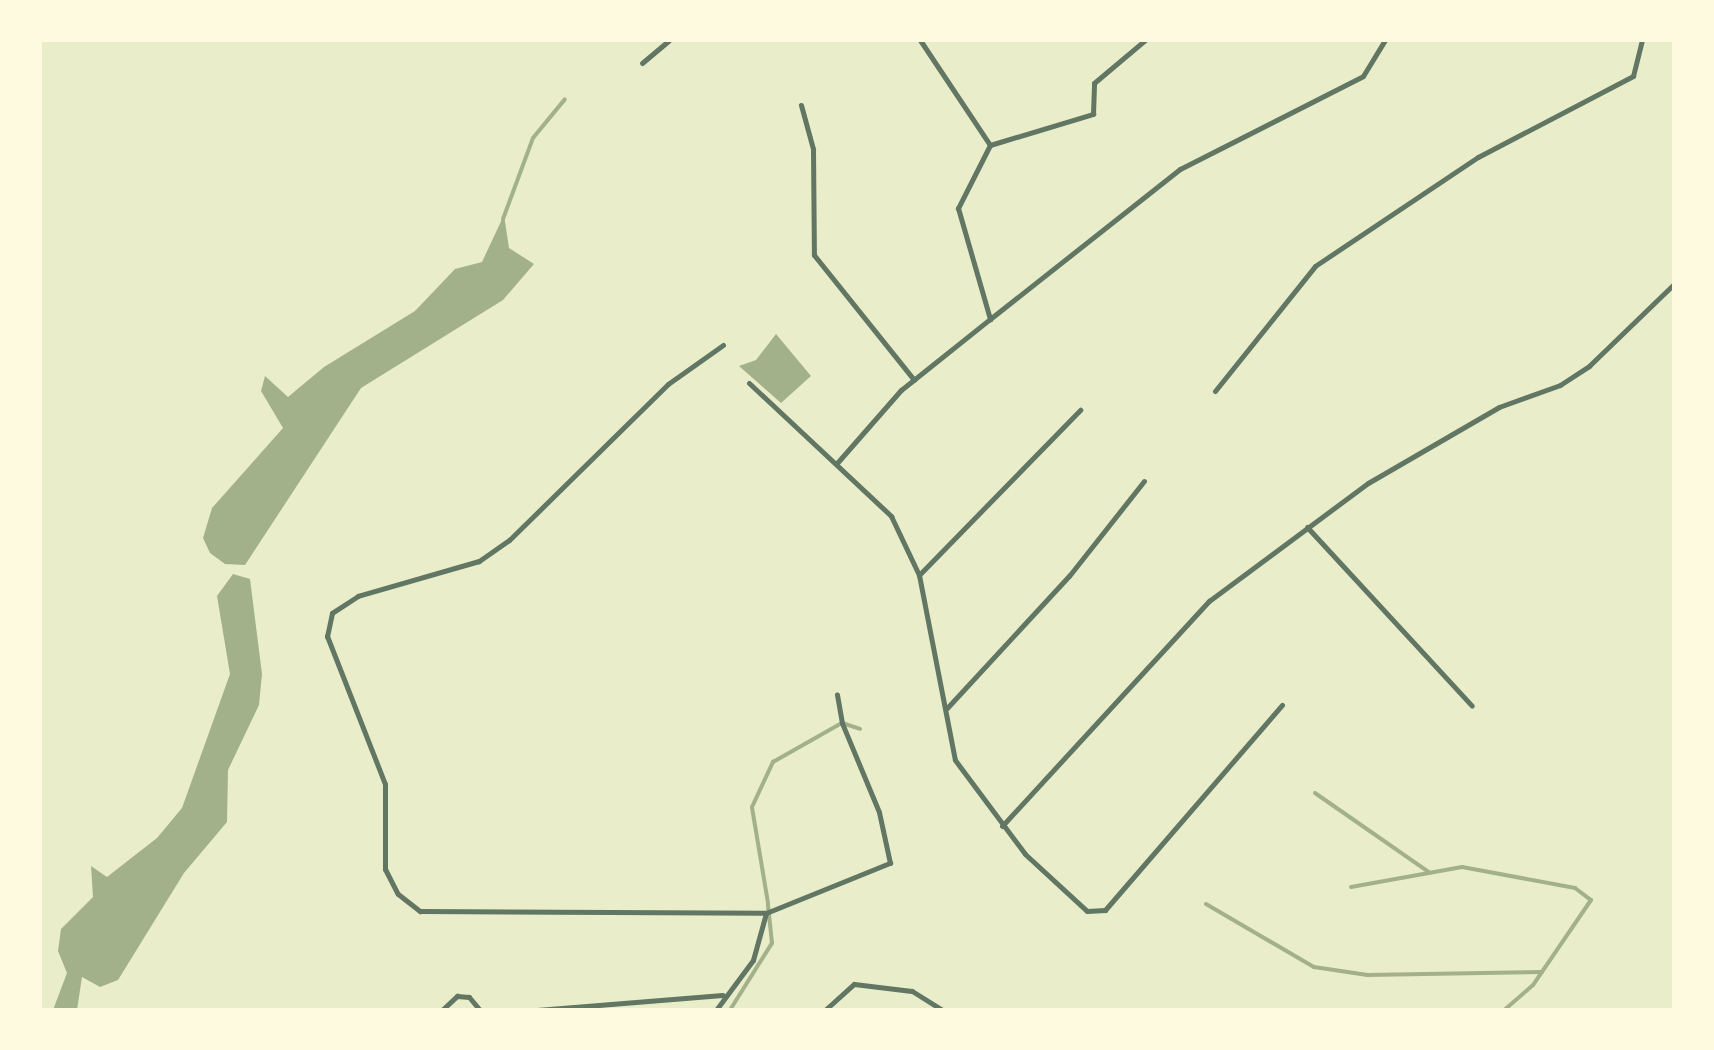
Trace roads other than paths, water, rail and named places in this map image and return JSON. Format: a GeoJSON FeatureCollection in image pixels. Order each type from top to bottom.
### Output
{"type":"FeatureCollection","features":[{"type":"Feature","properties":{"kind":"street"},"geometry":{"type":"LineString","coordinates":[[642,63],[668,40]]}},
{"type":"Feature","properties":{"kind":"street"},"geometry":{"type":"LineString","coordinates":[[920,40],[990,145]]}},
{"type":"Feature","properties":{"kind":"street"},"geometry":{"type":"LineString","coordinates":[[990,319],[958,208],[990,145],[1093,114],[1094,83],[1145,40]]}},
{"type":"Feature","properties":{"kind":"street"},"geometry":{"type":"LineString","coordinates":[[838,463],[914,380],[1180,168],[1363,76],[1385,40]]}},
{"type":"Feature","properties":{"kind":"street"},"geometry":{"type":"LineString","coordinates":[[1216,391],[1315,266],[1478,157],[1633,76],[1642,40]]}},
{"type":"Feature","properties":{"kind":"street"},"geometry":{"type":"LineString","coordinates":[[800,105],[813,149],[814,255],[914,380]]}},
{"type":"Feature","properties":{"kind":"street"},"geometry":{"type":"LineString","coordinates":[[1002,826],[1186,622],[1308,527],[1486,414],[1589,366],[1674,284]]}},
{"type":"Feature","properties":{"kind":"street"},"geometry":{"type":"LineString","coordinates":[[723,345],[668,384],[509,540],[480,562],[358,596],[332,613],[327,636],[385,784],[385,869],[398,894],[420,910],[769,912],[890,863],[880,812],[842,724],[838,694]]}},
{"type":"Feature","properties":{"kind":"street"},"geometry":{"type":"LineString","coordinates":[[749,383],[890,516],[919,575],[955,760],[1002,826],[1087,911],[1105,910],[1282,706]]}},
{"type":"Feature","properties":{"kind":"street"},"geometry":{"type":"LineString","coordinates":[[919,575],[1080,410]]}},
{"type":"Feature","properties":{"kind":"street"},"geometry":{"type":"LineString","coordinates":[[947,708],[1069,576],[1144,481]]}},
{"type":"Feature","properties":{"kind":"street"},"geometry":{"type":"LineString","coordinates":[[1308,527],[1388,607],[1472,706]]}},
{"type":"Feature","properties":{"kind":"street"},"geometry":{"type":"LineString","coordinates":[[716,1010],[722,994],[753,960],[769,912]]}},
{"type":"Feature","properties":{"kind":"street"},"geometry":{"type":"LineString","coordinates":[[825,1010],[854,984],[912,991],[942,1010]]}},
{"type":"Feature","properties":{"kind":"street"},"geometry":{"type":"LineString","coordinates":[[537,1010],[722,994]]}},
{"type":"Feature","properties":{"kind":"street"},"geometry":{"type":"LineString","coordinates":[[442,1010],[457,996],[468,996],[480,1010]]}},
{"type":"Feature","properties":{"kind":"waterway"},"geometry":{"type":"LineString","coordinates":[[503,219],[533,138],[565,99]]}},
{"type":"Feature","properties":{"kind":"waterway"},"geometry":{"type":"LineString","coordinates":[[768,903],[752,807],[773,762],[842,723],[860,729]]}},
{"type":"Feature","properties":{"kind":"waterway"},"geometry":{"type":"LineString","coordinates":[[1315,793],[1430,873]]}},
{"type":"Feature","properties":{"kind":"waterway"},"geometry":{"type":"LineString","coordinates":[[1351,887],[1462,867],[1575,888],[1591,900],[1533,985],[1504,1010]]}},
{"type":"Feature","properties":{"kind":"waterway"},"geometry":{"type":"LineString","coordinates":[[730,1010],[772,943],[768,904]]}},
{"type":"Feature","properties":{"kind":"waterway"},"geometry":{"type":"LineString","coordinates":[[1206,904],[1314,967],[1367,975],[1542,972]]}}]}
